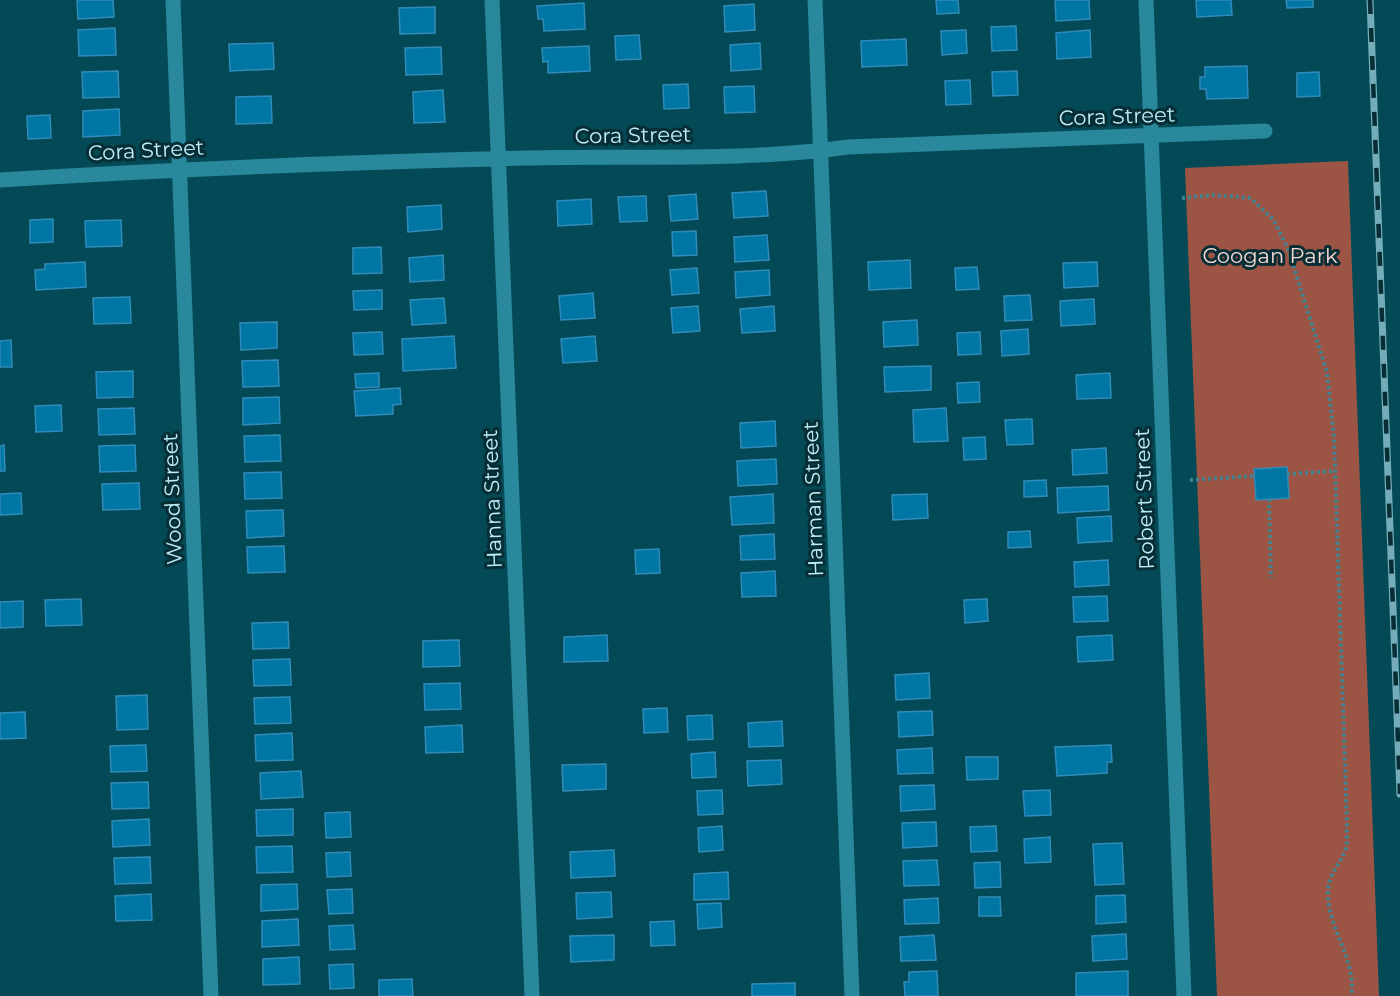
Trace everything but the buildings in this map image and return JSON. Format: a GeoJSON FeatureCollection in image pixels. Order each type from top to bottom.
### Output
{"type":"FeatureCollection","features":[{"type":"Feature","properties":{"kind":"street","name":"Wood Street"},"geometry":{"type":"LineString","coordinates":[[173,0],[211,996]]}},
{"type":"Feature","properties":{"kind":"street","name":"Hanna Street"},"geometry":{"type":"LineString","coordinates":[[492,0],[532,996]]}},
{"type":"Feature","properties":{"kind":"street","name":"Harman Street"},"geometry":{"type":"LineString","coordinates":[[815,0],[852,996]]}},
{"type":"Feature","properties":{"kind":"street","name":"Robert Street"},"geometry":{"type":"LineString","coordinates":[[1146,0],[1184,996]]}},
{"type":"Feature","properties":{"kind":"street","name":"Cora Street"},"geometry":{"type":"LineString","coordinates":[[0,180],[180,169],[500,158],[791,155],[848,147],[1265,131]]}},
{"type":"Feature","properties":{"kind":"path"},"geometry":{"type":"LineString","coordinates":[[1182,198],[1213,195],[1250,198],[1273,219],[1288,249],[1327,372],[1335,471],[1347,824],[1346,848],[1332,872],[1328,895],[1333,925],[1351,976],[1351,996]]}},
{"type":"Feature","properties":{"kind":"path"},"geometry":{"type":"LineString","coordinates":[[1287,474],[1335,471]]}},
{"type":"Feature","properties":{"kind":"path"},"geometry":{"type":"LineString","coordinates":[[1190,480],[1255,476]]}},
{"type":"Feature","properties":{"kind":"path"},"geometry":{"type":"LineString","coordinates":[[1269,499],[1271,578]]}},
{"type":"Feature","properties":{"kind":"green space","name":"Coogan Park"},"geometry":{"type":"Polygon","coordinates":[[[1348,161],[1379,996],[1217,996],[1185,168],[1348,161]]]}},
{"type":"Feature","properties":{"kind":"railway"},"geometry":{"type":"LineString","coordinates":[[1370,0],[1400,794]]}}]}
